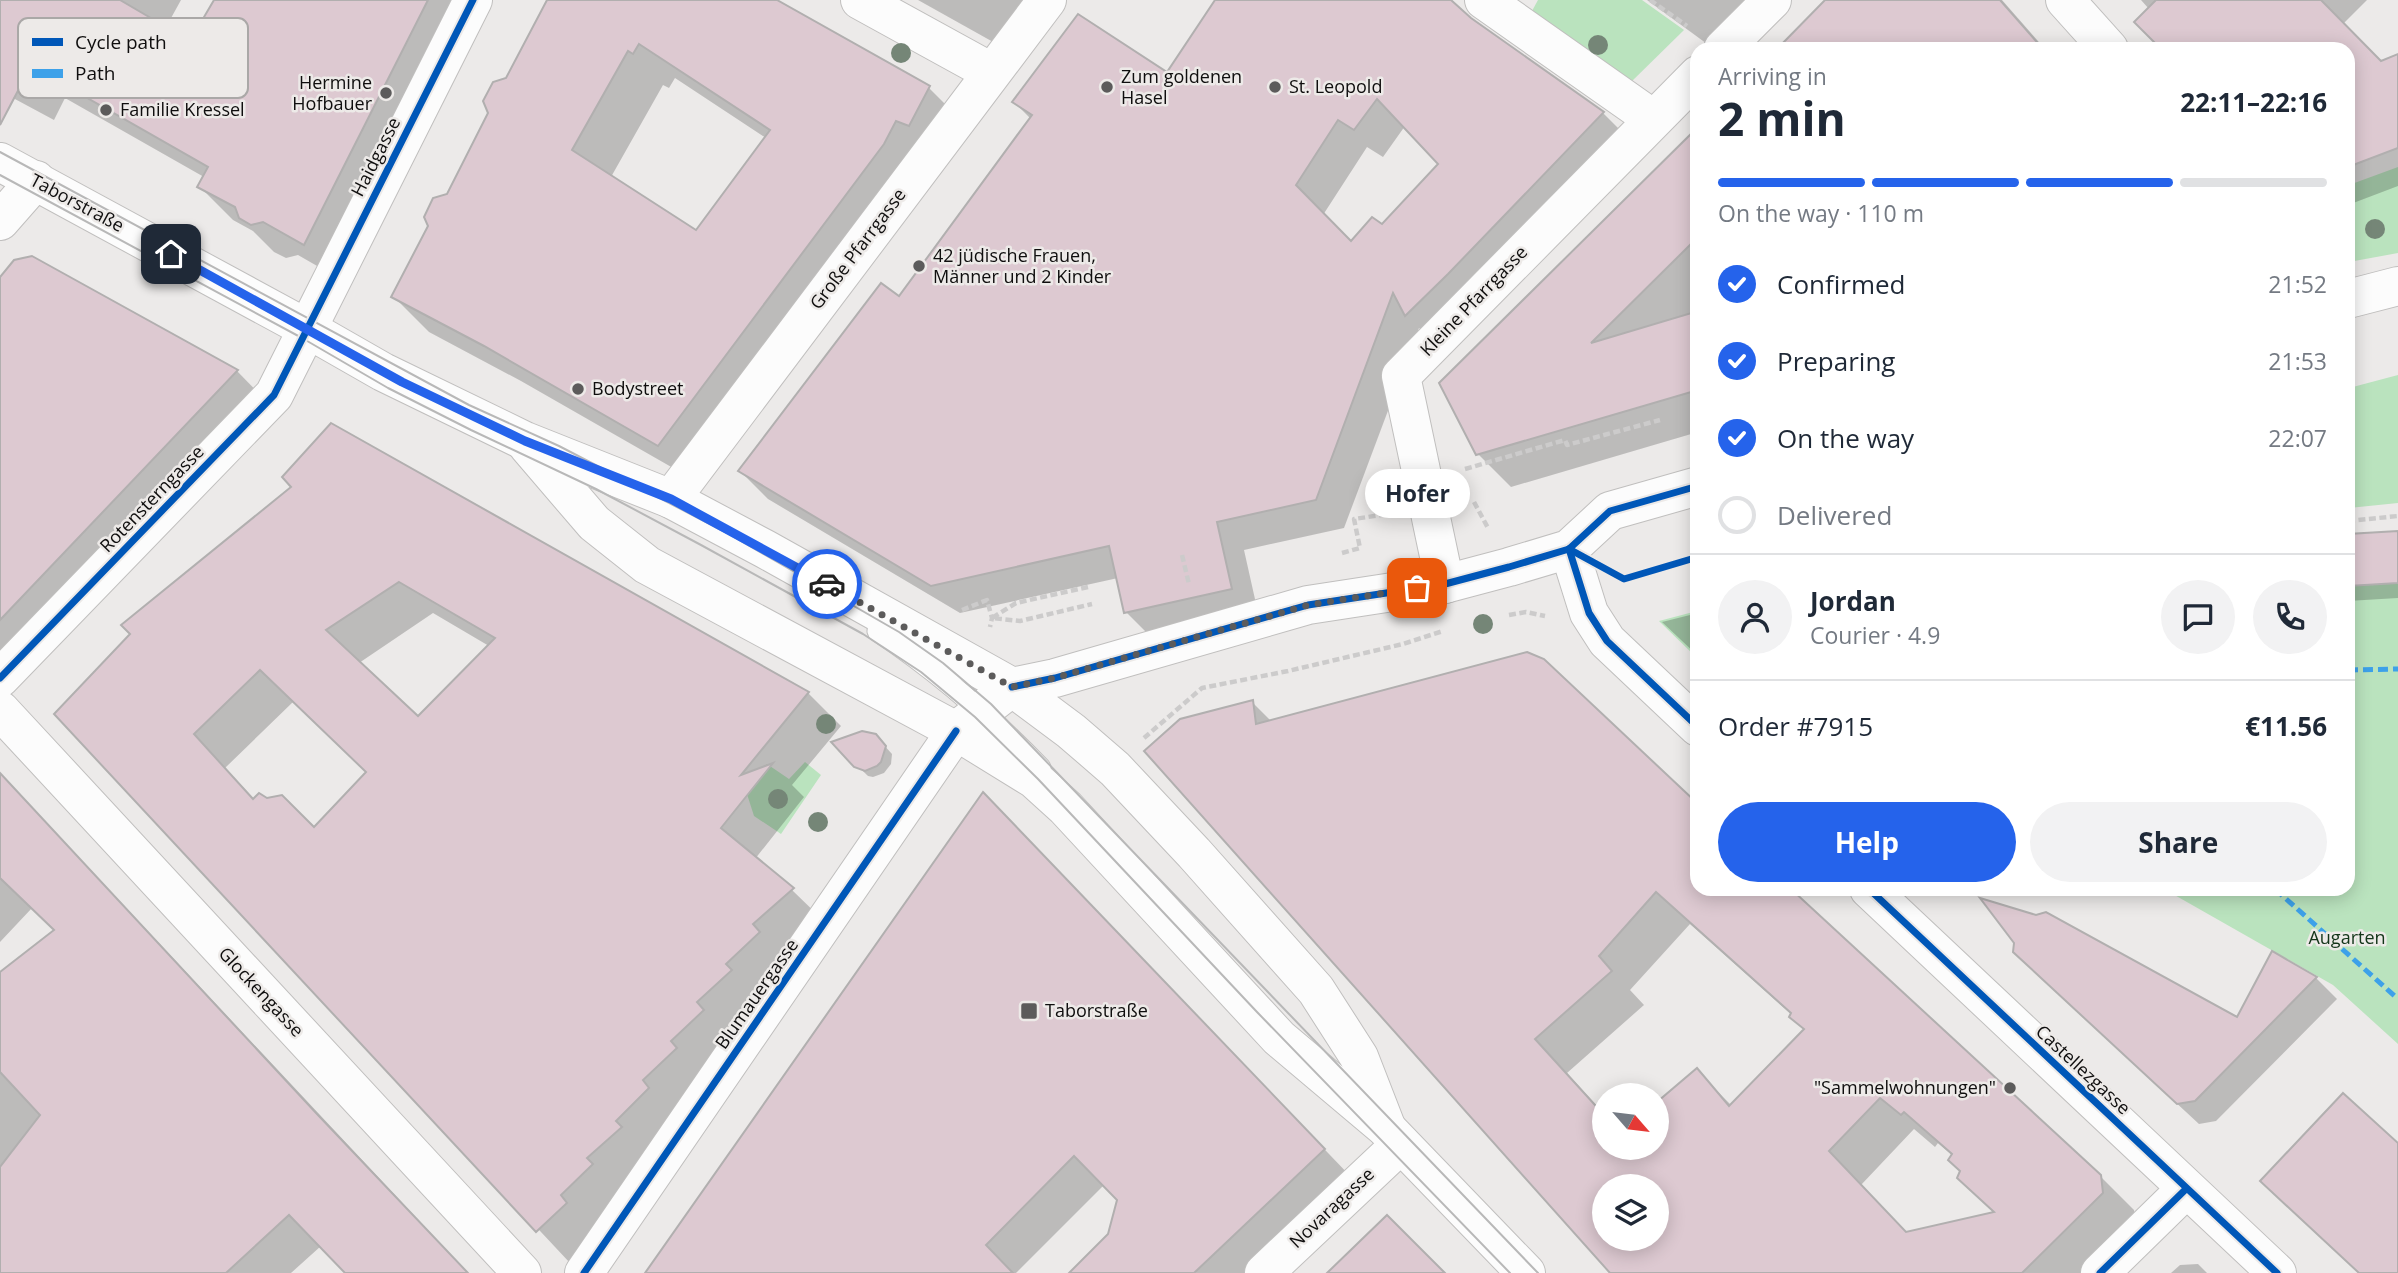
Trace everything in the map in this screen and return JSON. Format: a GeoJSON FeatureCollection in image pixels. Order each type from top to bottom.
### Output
{"type":"FeatureCollection","features":[{"type":"Feature","properties":{"kind":"street","name":"Haidgasse"},"geometry":{"type":"LineString","coordinates":[[306,328],[473,0]]}},
{"type":"Feature","properties":{"kind":"street"},"geometry":{"type":"LineString","coordinates":[[860,0],[991,72]]}},
{"type":"Feature","properties":{"kind":"street","name":"Große Pfarrgasse"},"geometry":{"type":"LineString","coordinates":[[671,499],[1047,0]]}},
{"type":"Feature","properties":{"kind":"street"},"geometry":{"type":"LineString","coordinates":[[1730,42],[1772,0]]}},
{"type":"Feature","properties":{"kind":"street"},"geometry":{"type":"LineString","coordinates":[[2065,0],[2103,42]]}},
{"type":"Feature","properties":{"kind":"street"},"geometry":{"type":"LineString","coordinates":[[1506,6],[1653,119]]}},
{"type":"Feature","properties":{"kind":"street","name":"Kleine Pfarrgasse"},"geometry":{"type":"LineString","coordinates":[[1445,584],[1401,376],[1690,83]]}},
{"type":"Feature","properties":{"kind":"street","name":"Taborstraße"},"geometry":{"type":"LineString","coordinates":[[0,162],[383,372],[525,441],[671,499],[1012,687],[1071,731],[1115,769],[1316,990],[1359,1057],[1394,1137]]}},
{"type":"Feature","properties":{"kind":"street"},"geometry":{"type":"LineString","coordinates":[[0,222],[36,180]]}},
{"type":"Feature","properties":{"kind":"street"},"geometry":{"type":"LineString","coordinates":[[2355,297],[2398,286]]}},
{"type":"Feature","properties":{"kind":"street","name":"Rotensterngasse"},"geometry":{"type":"LineString","coordinates":[[0,678],[274,395],[306,328]]}},
{"type":"Feature","properties":{"kind":"street","name":"Taborstraße"},"geometry":{"type":"LineString","coordinates":[[525,441],[594,523],[647,565],[969,721],[1066,808],[1279,1038],[1394,1137],[1526,1273]]}},
{"type":"Feature","properties":{"kind":"street"},"geometry":{"type":"LineString","coordinates":[[1012,687],[1068,674],[1308,605],[1445,584],[1569,549],[1611,511],[1690,487]]}},
{"type":"Feature","properties":{"kind":"street"},"geometry":{"type":"LineString","coordinates":[[1569,549],[1589,613],[1607,641],[1690,719]]}},
{"type":"Feature","properties":{"kind":"street","name":"Blumauergasse"},"geometry":{"type":"LineString","coordinates":[[584,1273],[969,721],[1012,687]]}},
{"type":"Feature","properties":{"kind":"street","name":"Glockengasse"},"geometry":{"type":"LineString","coordinates":[[0,710],[522,1273]]}},
{"type":"Feature","properties":{"kind":"street","name":"Castellezgasse"},"geometry":{"type":"LineString","coordinates":[[1875,896],[2277,1273]]}},
{"type":"Feature","properties":{"kind":"street","name":"Novaragasse"},"geometry":{"type":"LineString","coordinates":[[1264,1273],[1394,1137]]}},
{"type":"Feature","properties":{"kind":"street"},"geometry":{"type":"LineString","coordinates":[[2100,1273],[2186,1189]]}},
{"type":"Feature","properties":{"kind":"lane","name":"Taborstraße"},"geometry":{"type":"LineString","coordinates":[[525,441],[874,629],[923,662],[969,721]]}},
{"type":"Feature","properties":{"kind":"path"},"geometry":{"type":"LineString","coordinates":[[1467,481],[1465,468],[1565,440],[1567,445],[1660,420]]}},
{"type":"Feature","properties":{"kind":"path"},"geometry":{"type":"LineString","coordinates":[[2355,520],[2398,516]]}},
{"type":"Feature","properties":{"kind":"path"},"geometry":{"type":"LineString","coordinates":[[1342,553],[1360,548],[1354,519]]}},
{"type":"Feature","properties":{"kind":"path"},"geometry":{"type":"LineString","coordinates":[[1182,555],[1189,584]]}},
{"type":"Feature","properties":{"kind":"path"},"geometry":{"type":"LineString","coordinates":[[992,618],[1016,603],[1088,587]]}},
{"type":"Feature","properties":{"kind":"path"},"geometry":{"type":"LineString","coordinates":[[960,611],[987,600],[992,618],[988,638]]}},
{"type":"Feature","properties":{"kind":"path"},"geometry":{"type":"LineString","coordinates":[[992,618],[1020,621],[1092,604]]}},
{"type":"Feature","properties":{"kind":"path"},"geometry":{"type":"LineString","coordinates":[[1502,617],[1526,612],[1558,618],[1589,613]]}},
{"type":"Feature","properties":{"kind":"path"},"geometry":{"type":"LineString","coordinates":[[1115,769],[1135,757],[1146,735],[1202,688],[1377,650],[1452,628]]}},
{"type":"Feature","properties":{"kind":"green space"},"geometry":{"type":"Polygon","coordinates":[[[1538,0],[1642,0],[1684,30],[1629,84],[1532,11],[1538,0]]]}},
{"type":"Feature","properties":{"kind":"green space"},"geometry":{"type":"Polygon","coordinates":[[[2398,167],[2398,253],[2355,261],[2355,183],[2398,167]]]}},
{"type":"Feature","properties":{"kind":"green space"},"geometry":{"type":"Polygon","coordinates":[[[2398,375],[2398,503],[2355,507],[2355,386],[2398,375]]]}},
{"type":"Feature","properties":{"kind":"green space","name":"Augarten"},"geometry":{"type":"Polygon","coordinates":[[[2398,531],[2398,1044],[2333,985],[2176,896],[2355,896],[2355,534],[2398,531]]]}},
{"type":"Feature","properties":{"kind":"green space"},"geometry":{"type":"Polygon","coordinates":[[[1690,613],[1690,651],[1659,621],[1690,613]]]}},
{"type":"Feature","properties":{"kind":"green space"},"geometry":{"type":"Polygon","coordinates":[[[805,762],[821,775],[781,834],[754,816],[746,791],[767,764],[789,779],[805,762]]]}},
{"type":"Feature","properties":{"kind":"building"},"geometry":{"type":"Polygon","coordinates":[[[0,0],[120,0],[151,18],[18,18],[18,91],[0,125],[0,0]]]}},
{"type":"Feature","properties":{"kind":"building"},"geometry":{"type":"Polygon","coordinates":[[[214,0],[428,0],[304,245],[263,222],[251,225],[239,218],[235,207],[197,187],[208,167],[87,98],[248,98],[248,18],[203,18],[214,0]]]}},
{"type":"Feature","properties":{"kind":"building"},"geometry":{"type":"Polygon","coordinates":[[[547,0],[777,0],[930,86],[909,126],[896,121],[884,144],[658,446],[484,346],[391,297],[428,226],[424,217],[433,198],[447,194],[488,113],[483,101],[493,82],[506,78],[547,0]],[[639,44],[633,54],[628,51],[572,150],[696,230],[770,130],[639,44]]]}},
{"type":"Feature","properties":{"kind":"building"},"geometry":{"type":"Polygon","coordinates":[[[1215,0],[1451,0],[1471,18],[1604,112],[1405,316],[1393,293],[1316,500],[1217,522],[1232,589],[1124,613],[1109,546],[931,586],[738,471],[881,283],[899,296],[1032,115],[1012,102],[1078,14],[1167,72],[1215,0]],[[1377,99],[1354,130],[1338,120],[1296,185],[1351,241],[1372,217],[1382,224],[1438,164],[1377,99]]]}},
{"type":"Feature","properties":{"kind":"building"},"geometry":{"type":"Polygon","coordinates":[[[1825,0],[2000,0],[2037,42],[1784,42],[1825,0]]]}},
{"type":"Feature","properties":{"kind":"building"},"geometry":{"type":"Polygon","coordinates":[[[2156,0],[2321,0],[2381,61],[2398,54],[2398,148],[2355,164],[2355,42],[2154,42],[2134,22],[2156,0]]]}},
{"type":"Feature","properties":{"kind":"building"},"geometry":{"type":"Polygon","coordinates":[[[1690,135],[1690,245],[1591,343],[1690,313],[1690,392],[1476,455],[1439,383],[1690,135]]]}},
{"type":"Feature","properties":{"kind":"building"},"geometry":{"type":"Polygon","coordinates":[[[32,256],[238,370],[0,620],[0,277],[14,260],[32,256]]]}},
{"type":"Feature","properties":{"kind":"building"},"geometry":{"type":"Polygon","coordinates":[[[331,423],[809,692],[741,775],[773,763],[721,828],[794,888],[753,924],[760,932],[726,964],[732,970],[697,1002],[704,1010],[671,1041],[677,1048],[643,1080],[649,1088],[616,1121],[622,1127],[587,1158],[593,1164],[561,1195],[567,1203],[536,1232],[54,714],[130,634],[121,625],[291,487],[282,477],[331,423]],[[399,582],[326,630],[418,716],[495,638],[399,582]],[[260,670],[194,734],[253,799],[259,793],[267,798],[282,795],[314,827],[366,772],[260,670]]]}},
{"type":"Feature","properties":{"kind":"building"},"geometry":{"type":"Polygon","coordinates":[[[2398,531],[2398,583],[2355,586],[2355,534],[2398,531]]]}},
{"type":"Feature","properties":{"kind":"building"},"geometry":{"type":"Polygon","coordinates":[[[1527,652],[1544,659],[1690,796],[1690,896],[1799,896],[2101,1175],[2103,1193],[2022,1273],[1610,1273],[1144,751],[1180,719],[1253,700],[1256,724],[1527,652]],[[1656,892],[1599,956],[1612,971],[1535,1039],[1592,1102],[1592,1160],[1670,1160],[1670,1091],[1697,1068],[1729,1106],[1804,1029],[1789,1017],[1791,1013],[1656,892]],[[1880,1098],[1829,1151],[1906,1232],[1994,1212],[1957,1178],[1960,1171],[1948,1160],[1952,1154],[1904,1112],[1901,1115],[1880,1098]]]}},
{"type":"Feature","properties":{"kind":"building"},"geometry":{"type":"Polygon","coordinates":[[[862,731],[876,734],[886,746],[881,762],[865,771],[854,767],[831,742],[862,731]]]}},
{"type":"Feature","properties":{"kind":"building"},"geometry":{"type":"Polygon","coordinates":[[[0,773],[468,1273],[345,1273],[289,1215],[226,1273],[0,1273],[0,1167],[40,1115],[0,1072],[0,972],[54,930],[0,878],[0,773]]]}},
{"type":"Feature","properties":{"kind":"building"},"geometry":{"type":"Polygon","coordinates":[[[983,792],[1325,1149],[1194,1273],[1069,1273],[1108,1234],[1117,1200],[1074,1156],[986,1245],[1013,1273],[645,1273],[983,792]]]}},
{"type":"Feature","properties":{"kind":"building"},"geometry":{"type":"Polygon","coordinates":[[[1980,898],[2036,915],[2046,912],[2237,1017],[2272,951],[2317,977],[2195,1101],[2177,1104],[2013,952],[2014,943],[1980,898]]]}},
{"type":"Feature","properties":{"kind":"building"},"geometry":{"type":"Polygon","coordinates":[[[2343,1093],[2398,1143],[2398,1273],[2359,1273],[2260,1181],[2343,1093]]]}},
{"type":"Feature","properties":{"kind":"building"},"geometry":{"type":"Polygon","coordinates":[[[1387,1215],[1445,1273],[1327,1273],[1387,1215]]]}},
{"type":"Feature","properties":{"kind":"tram line"},"geometry":{"type":"LineString","coordinates":[[0,152],[469,405],[559,446],[727,533],[899,632],[943,663],[991,704],[1538,1273]]}},
{"type":"Feature","properties":{"kind":"tram line"},"geometry":{"type":"LineString","coordinates":[[0,175],[302,338],[388,388],[596,489],[701,545],[863,634],[921,672],[975,717],[1038,779],[1257,1012],[1510,1273]]}},
{"type":"Feature","properties":{"kind":"marked path"},"geometry":{"type":"LineString","coordinates":[[2355,670],[2398,669]]}},
{"type":"Feature","properties":{"kind":"marked path"},"geometry":{"type":"LineString","coordinates":[[2283,896],[2398,999]]}},
{"type":"Feature","properties":{"kind":"cycle path"},"geometry":{"type":"LineString","coordinates":[[0,678],[274,395],[473,0]]}},
{"type":"Feature","properties":{"kind":"cycle path"},"geometry":{"type":"LineString","coordinates":[[1012,687],[1055,678],[1308,605],[1445,584],[1509,567],[1569,549],[1610,511],[1690,488]]}},
{"type":"Feature","properties":{"kind":"cycle path"},"geometry":{"type":"LineString","coordinates":[[1569,549],[1589,613],[1607,641],[1690,719]]}},
{"type":"Feature","properties":{"kind":"cycle path"},"geometry":{"type":"LineString","coordinates":[[1569,549],[1624,579],[1690,559]]}},
{"type":"Feature","properties":{"kind":"cycle path"},"geometry":{"type":"LineString","coordinates":[[584,1273],[956,731]]}},
{"type":"Feature","properties":{"kind":"cycle path"},"geometry":{"type":"LineString","coordinates":[[1876,896],[2277,1273]]}},
{"type":"Feature","properties":{"kind":"cycle path"},"geometry":{"type":"LineString","coordinates":[[2100,1273],[2186,1189]]}},
{"type":"Feature","properties":{"kind":"way so far"},"geometry":{"type":"LineString","coordinates":[[827,584],[1012,687],[1055,678],[1308,605],[1417,588]]}},
{"type":"Feature","properties":{"kind":"place","name":"Zum goldenen Hasel"},"geometry":{"type":"Point","coordinates":[1107,87]}},
{"type":"Feature","properties":{"kind":"place","name":"St. Leopold"},"geometry":{"type":"Point","coordinates":[1275,87]}},
{"type":"Feature","properties":{"kind":"place","name":"Hermine Hofbauer"},"geometry":{"type":"Point","coordinates":[386,93]}},
{"type":"Feature","properties":{"kind":"place","name":"Familie Kressel"},"geometry":{"type":"Point","coordinates":[106,110]}},
{"type":"Feature","properties":{"kind":"place","name":"42 jüdische Frauen, Männer und 2 Kinder"},"geometry":{"type":"Point","coordinates":[919,266]}},
{"type":"Feature","properties":{"kind":"place","name":"Bodystreet"},"geometry":{"type":"Point","coordinates":[578,389]}},
{"type":"Feature","properties":{"kind":"place","name":"Hofer"},"geometry":{"type":"Point","coordinates":[1417,588]}},
{"type":"Feature","properties":{"kind":"place","name":"Taborstraße"},"geometry":{"type":"Point","coordinates":[1029,1011]}},
{"type":"Feature","properties":{"kind":"place","name":"\"Sammelwohnungen\""},"geometry":{"type":"Point","coordinates":[2010,1088]}},
{"type":"Feature","properties":{"kind":"route"},"geometry":{"type":"LineString","coordinates":[[171,254],[402,382],[525,441],[671,499],[827,584]]}}]}
